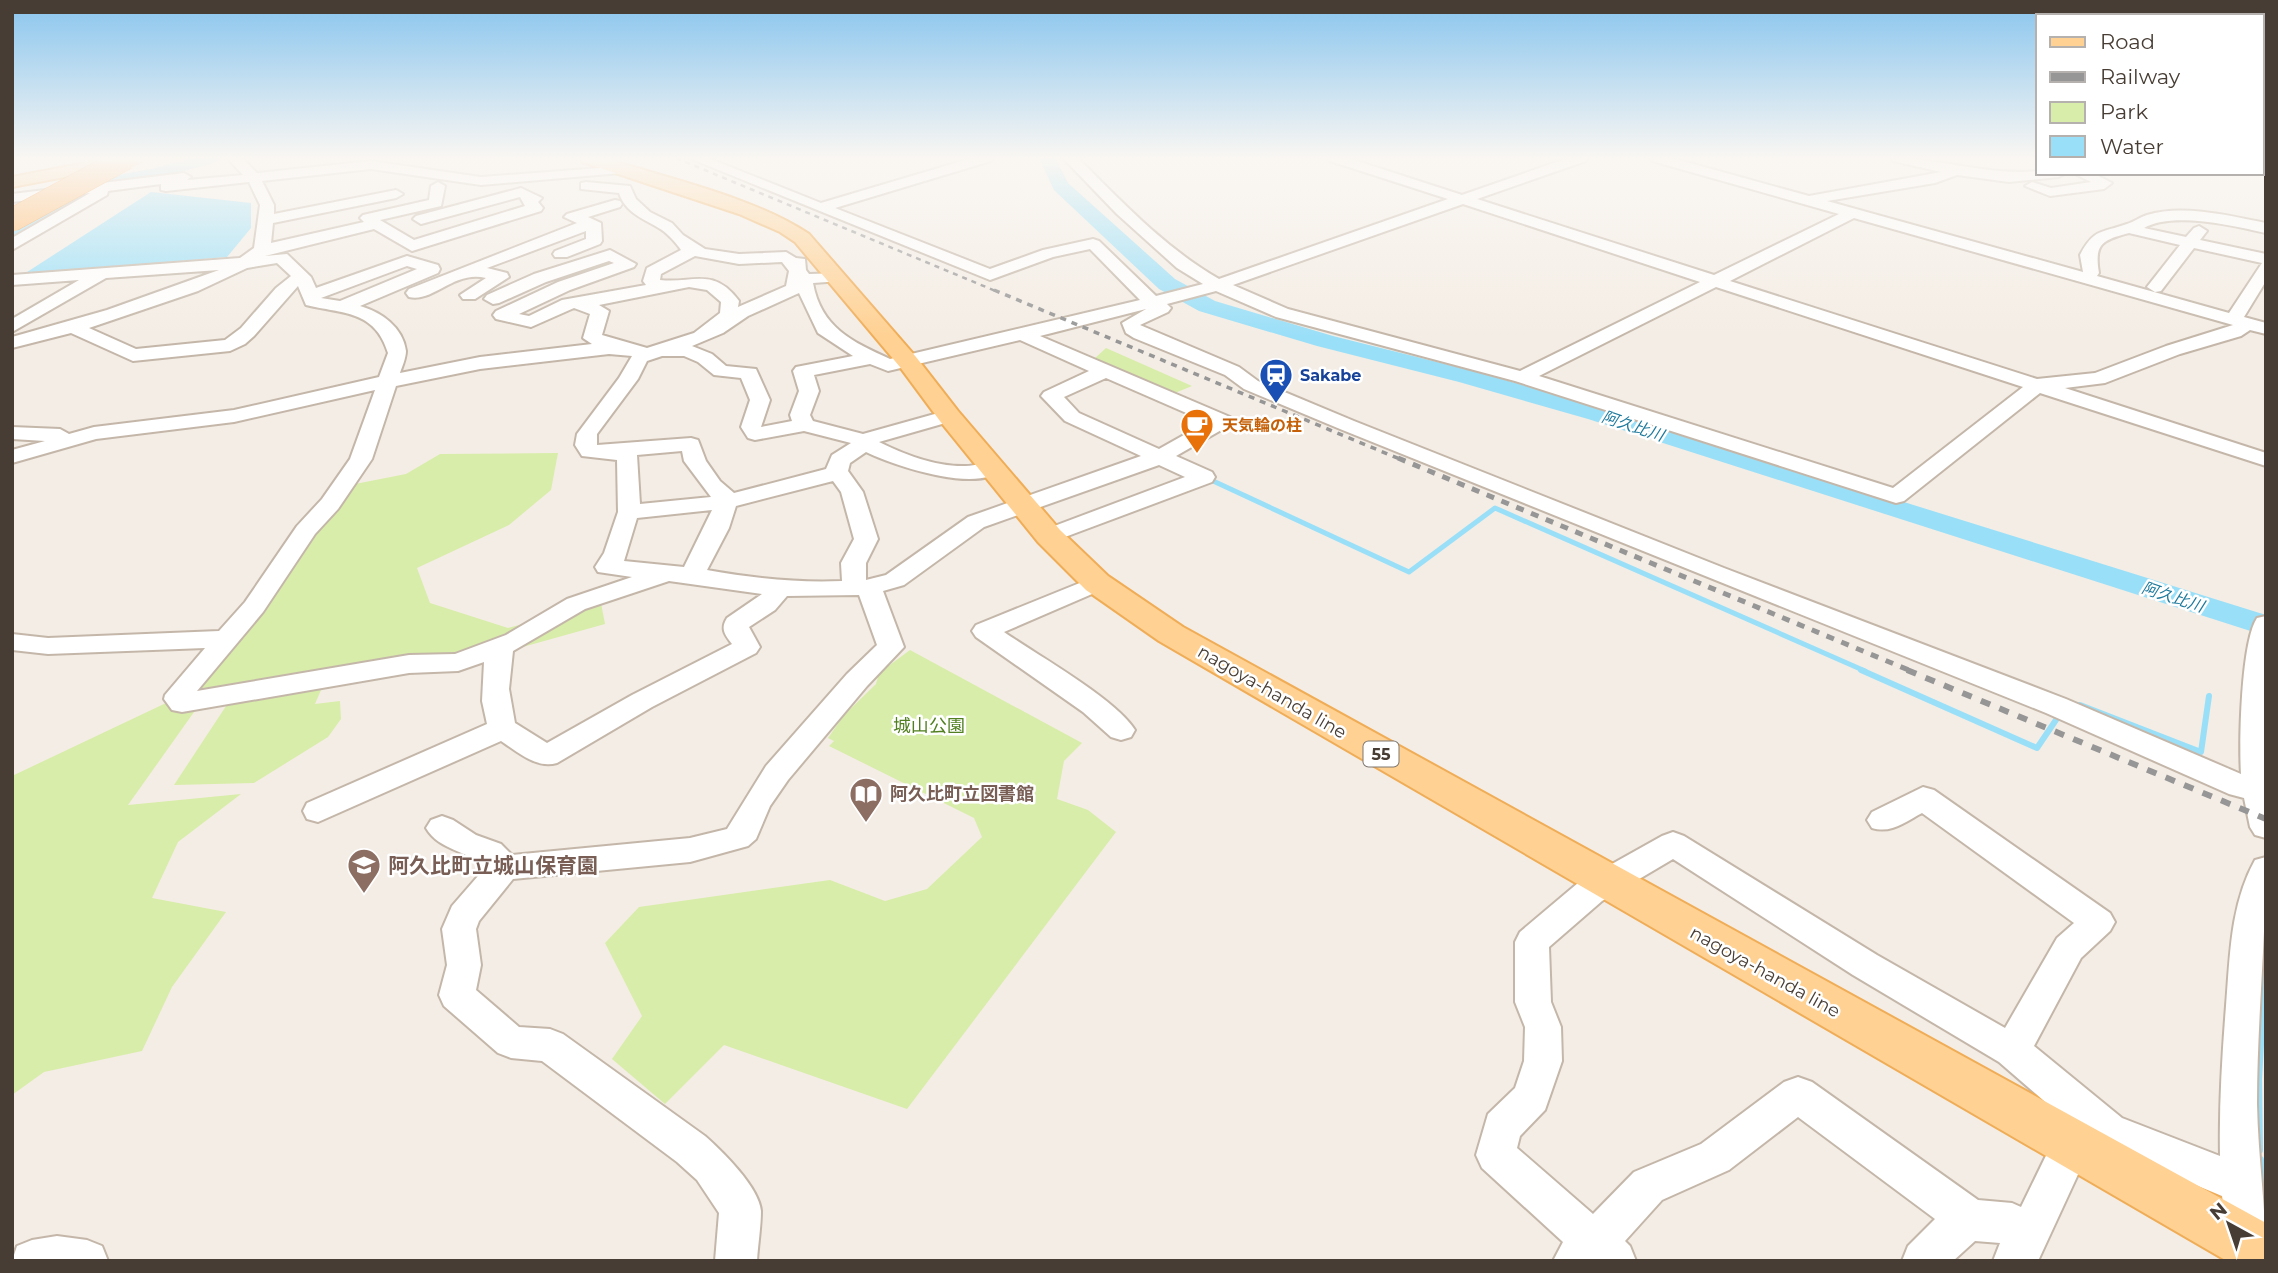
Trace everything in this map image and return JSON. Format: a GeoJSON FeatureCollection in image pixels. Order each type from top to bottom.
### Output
{"type":"FeatureCollection","features":[{"type":"Feature","properties":{"kind":"main road","name":"nagoya-handa line"},"geometry":{"type":"LineString","coordinates":[[763,217],[787,228],[812,268],[908,362],[949,416],[1049,536],[1097,583],[1171,634],[2072,1144],[2257,1253]]}},
{"type":"Feature","properties":{"kind":"street"},"geometry":{"type":"LineString","coordinates":[[12,245],[57,217]]}},
{"type":"Feature","properties":{"kind":"street"},"geometry":{"type":"LineString","coordinates":[[262,250],[264,217]]}},
{"type":"Feature","properties":{"kind":"street"},"geometry":{"type":"LineString","coordinates":[[372,217],[368,218],[412,246],[502,225],[529,222]]}},
{"type":"Feature","properties":{"kind":"street"},"geometry":{"type":"LineString","coordinates":[[502,225],[517,217]]}},
{"type":"Feature","properties":{"kind":"street"},"geometry":{"type":"LineString","coordinates":[[573,217],[593,223]]}},
{"type":"Feature","properties":{"kind":"street"},"geometry":{"type":"LineString","coordinates":[[649,217],[674,230],[676,238],[701,253],[739,260],[786,257],[812,268]]}},
{"type":"Feature","properties":{"kind":"street"},"geometry":{"type":"LineString","coordinates":[[846,217],[990,275],[1049,253],[1093,244],[1153,303],[1162,308],[1131,323],[1132,328],[1231,371],[1251,385],[1715,573],[2056,706],[2240,786],[2262,791]]}},
{"type":"Feature","properties":{"kind":"street"},"geometry":{"type":"LineString","coordinates":[[1129,217],[1183,265],[1213,286],[1282,313],[1522,377],[1896,496],[2038,386],[2098,379],[2174,350],[2235,332],[2251,320]]}},
{"type":"Feature","properties":{"kind":"street"},"geometry":{"type":"LineString","coordinates":[[812,268],[805,287],[824,329],[870,358],[887,365],[1153,303],[1213,286],[1414,217]]}},
{"type":"Feature","properties":{"kind":"street"},"geometry":{"type":"LineString","coordinates":[[1519,217],[2266,460]]}},
{"type":"Feature","properties":{"kind":"street"},"geometry":{"type":"LineString","coordinates":[[1522,377],[1844,217]]}},
{"type":"Feature","properties":{"kind":"street"},"geometry":{"type":"LineString","coordinates":[[1870,217],[2251,320]]}},
{"type":"Feature","properties":{"kind":"street"},"geometry":{"type":"LineString","coordinates":[[2130,229],[2152,217]]}},
{"type":"Feature","properties":{"kind":"street"},"geometry":{"type":"LineString","coordinates":[[2164,217],[2207,219],[2266,228]]}},
{"type":"Feature","properties":{"kind":"street"},"geometry":{"type":"LineString","coordinates":[[2155,287],[2207,219]]}},
{"type":"Feature","properties":{"kind":"street"},"geometry":{"type":"LineString","coordinates":[[365,314],[470,269],[593,223]]}},
{"type":"Feature","properties":{"kind":"street"},"geometry":{"type":"LineString","coordinates":[[469,295],[501,277],[593,243],[593,223]]}},
{"type":"Feature","properties":{"kind":"street"},"geometry":{"type":"LineString","coordinates":[[12,343],[99,319],[206,283],[247,262],[262,250],[376,224]]}},
{"type":"Feature","properties":{"kind":"street"},"geometry":{"type":"LineString","coordinates":[[2087,275],[2092,246],[2112,230],[2130,229],[2266,260]]}},
{"type":"Feature","properties":{"kind":"street"},"geometry":{"type":"LineString","coordinates":[[332,251],[363,243]]}},
{"type":"Feature","properties":{"kind":"street"},"geometry":{"type":"LineString","coordinates":[[657,286],[651,281],[653,272],[690,252],[686,244]]}},
{"type":"Feature","properties":{"kind":"street"},"geometry":{"type":"LineString","coordinates":[[494,299],[545,275],[610,255],[628,264],[569,284],[502,315],[531,321],[572,303],[632,294],[657,286],[694,282],[712,285],[722,291],[730,301],[729,315],[700,337]]}},
{"type":"Feature","properties":{"kind":"street"},"geometry":{"type":"LineString","coordinates":[[12,280],[281,257],[301,277],[312,305]]}},
{"type":"Feature","properties":{"kind":"street"},"geometry":{"type":"LineString","coordinates":[[287,263],[309,257]]}},
{"type":"Feature","properties":{"kind":"street"},"geometry":{"type":"LineString","coordinates":[[312,305],[407,261],[432,269],[344,306]]}},
{"type":"Feature","properties":{"kind":"street"},"geometry":{"type":"LineString","coordinates":[[99,319],[96,318],[99,315],[177,267]]}},
{"type":"Feature","properties":{"kind":"street"},"geometry":{"type":"LineString","coordinates":[[2251,320],[2240,307],[2266,267]]}},
{"type":"Feature","properties":{"kind":"street"},"geometry":{"type":"LineString","coordinates":[[629,512],[630,460],[624,454],[590,451],[586,446],[587,434],[628,379],[638,360],[648,354],[700,337],[742,312],[794,289],[812,268]]}},
{"type":"Feature","properties":{"kind":"street"},"geometry":{"type":"LineString","coordinates":[[470,269],[501,277]]}},
{"type":"Feature","properties":{"kind":"street"},"geometry":{"type":"LineString","coordinates":[[12,327],[105,273]]}},
{"type":"Feature","properties":{"kind":"street"},"geometry":{"type":"LineString","coordinates":[[2087,275],[2155,287],[2251,320]]}},
{"type":"Feature","properties":{"kind":"street"},"geometry":{"type":"LineString","coordinates":[[73,327],[133,355],[230,345],[239,341],[258,318],[301,277]]}},
{"type":"Feature","properties":{"kind":"street"},"geometry":{"type":"LineString","coordinates":[[12,289],[32,278]]}},
{"type":"Feature","properties":{"kind":"street"},"geometry":{"type":"LineString","coordinates":[[424,289],[523,305]]}},
{"type":"Feature","properties":{"kind":"street"},"geometry":{"type":"LineString","coordinates":[[541,297],[600,311],[592,338],[615,347],[648,354],[686,350],[705,358],[721,371],[749,373],[760,400],[751,427],[755,434],[804,425],[865,441],[940,470],[970,473],[992,467]]}},
{"type":"Feature","properties":{"kind":"street"},"geometry":{"type":"LineString","coordinates":[[312,305],[344,306],[381,320],[394,339],[397,353],[361,459],[330,504],[305,531],[254,607],[179,695],[180,702],[194,703],[409,664],[458,662],[501,647],[576,604],[679,574],[727,499],[712,486],[695,461],[691,444],[604,452]]}},
{"type":"Feature","properties":{"kind":"street"},"geometry":{"type":"LineString","coordinates":[[736,1261],[740,1209],[711,1167],[691,1149],[550,1045],[511,1042],[457,995],[464,965],[459,929],[464,915],[504,868],[690,850],[737,838],[745,831],[757,804],[777,772],[857,680],[891,647],[887,631],[863,587],[851,574],[853,558],[866,539],[851,485],[843,475],[836,473],[726,502],[629,512],[625,516],[621,542],[614,560],[607,567],[679,574],[780,589],[863,587],[894,580],[976,522],[1160,457],[1223,421],[1023,335]]}},
{"type":"Feature","properties":{"kind":"street"},"geometry":{"type":"LineString","coordinates":[[12,457],[104,431],[234,416],[387,381],[496,360],[615,347]]}},
{"type":"Feature","properties":{"kind":"street"},"geometry":{"type":"LineString","coordinates":[[804,425],[800,415],[809,391],[803,371],[870,358]]}},
{"type":"Feature","properties":{"kind":"street"},"geometry":{"type":"LineString","coordinates":[[1049,536],[1203,477],[1072,417],[1051,396],[1104,371]]}},
{"type":"Feature","properties":{"kind":"street"},"geometry":{"type":"LineString","coordinates":[[836,473],[840,460],[865,441],[949,416]]}},
{"type":"Feature","properties":{"kind":"street"},"geometry":{"type":"LineString","coordinates":[[12,433],[72,436],[67,440]]}},
{"type":"Feature","properties":{"kind":"street"},"geometry":{"type":"LineString","coordinates":[[1097,583],[985,631],[1060,681],[1101,711],[1121,730]]}},
{"type":"Feature","properties":{"kind":"street"},"geometry":{"type":"LineString","coordinates":[[501,647],[496,660],[496,709],[504,728],[547,756],[642,701],[747,647],[736,631],[736,624],[766,605],[780,589]]}},
{"type":"Feature","properties":{"kind":"street"},"geometry":{"type":"LineString","coordinates":[[2264,634],[2252,734],[2266,827]]}},
{"type":"Feature","properties":{"kind":"street"},"geometry":{"type":"LineString","coordinates":[[12,642],[48,646],[227,639]]}},
{"type":"Feature","properties":{"kind":"street"},"geometry":{"type":"LineString","coordinates":[[318,811],[504,728]]}},
{"type":"Feature","properties":{"kind":"street"},"geometry":{"type":"LineString","coordinates":[[1883,820],[1923,798],[2098,922],[2069,948],[2012,1051]]}},
{"type":"Feature","properties":{"kind":"street"},"geometry":{"type":"LineString","coordinates":[[442,828],[465,843],[490,852],[504,868]]}},
{"type":"Feature","properties":{"kind":"street"},"geometry":{"type":"LineString","coordinates":[[2022,1247],[2011,1224],[1971,1220],[1798,1094],[1714,1157],[1648,1186],[1595,1255],[1496,1155],[1502,1127],[1531,1097],[1543,1061],[1543,1027],[1533,1002],[1532,942],[1606,882],[1673,844],[1865,965],[2012,1051],[2108,1131],[2241,1184]]}},
{"type":"Feature","properties":{"kind":"street"},"geometry":{"type":"LineString","coordinates":[[2257,1253],[2241,1184],[2238,1104],[2249,925],[2266,869]]}},
{"type":"Feature","properties":{"kind":"street"},"geometry":{"type":"LineString","coordinates":[[2022,1247],[2072,1144]]}},
{"type":"Feature","properties":{"kind":"street"},"geometry":{"type":"LineString","coordinates":[[1923,1261],[1952,1231],[1971,1220]]}},
{"type":"Feature","properties":{"kind":"street"},"geometry":{"type":"LineString","coordinates":[[32,1261],[57,1257],[87,1261]]}},
{"type":"Feature","properties":{"kind":"green space"},"geometry":{"type":"Polygon","coordinates":[[[1106,348],[1192,386],[1170,395],[1093,360],[1106,348]]]}},
{"type":"Feature","properties":{"kind":"green space"},"geometry":{"type":"Polygon","coordinates":[[[558,453],[551,490],[509,525],[417,568],[430,603],[508,628],[601,603],[605,624],[512,650],[324,683],[315,704],[340,701],[341,719],[328,737],[254,783],[174,785],[230,700],[199,705],[128,805],[241,794],[178,842],[152,898],[226,912],[172,987],[142,1051],[44,1072],[12,1095],[12,776],[185,694],[355,484],[406,474],[440,454],[558,453]]]}},
{"type":"Feature","properties":{"kind":"green space","name":"城山公園"},"geometry":{"type":"Polygon","coordinates":[[[910,650],[1082,743],[1064,761],[1057,799],[1088,810],[1116,832],[907,1109],[724,1045],[665,1104],[612,1059],[642,1016],[605,943],[639,907],[830,880],[885,901],[927,889],[982,837],[974,818],[829,746],[834,741],[828,738],[844,715],[876,684],[879,673],[910,650]]]}},
{"type":"Feature","properties":{"kind":"water"},"geometry":{"type":"Polygon","coordinates":[[[112,217],[251,217],[251,228],[227,257],[24,274],[112,217]]]}},
{"type":"Feature","properties":{"kind":"waterway"},"geometry":{"type":"LineString","coordinates":[[12,234],[41,217]]}},
{"type":"Feature","properties":{"kind":"waterway","name":"阿久比川"},"geometry":{"type":"LineString","coordinates":[[1094,217],[1167,284],[1207,306],[1325,341],[1468,377],[1597,414],[2266,626]]}},
{"type":"Feature","properties":{"kind":"waterway"},"geometry":{"type":"LineString","coordinates":[[1211,480],[1409,572],[1495,508],[1865,671]]}},
{"type":"Feature","properties":{"kind":"waterway"},"geometry":{"type":"LineString","coordinates":[[1861,670],[2037,748],[2060,714]]}},
{"type":"Feature","properties":{"kind":"waterway"},"geometry":{"type":"LineString","coordinates":[[2080,705],[2201,752],[2209,696]]}},
{"type":"Feature","properties":{"kind":"waterway"},"geometry":{"type":"LineString","coordinates":[[2259,1150],[2258,1079],[2266,941]]}},
{"type":"Feature","properties":{"kind":"waterway"},"geometry":{"type":"LineString","coordinates":[[2260,1160],[2266,1205]]}},
{"type":"Feature","properties":{"kind":"railway"},"geometry":{"type":"LineString","coordinates":[[819,217],[998,292]]}},
{"type":"Feature","properties":{"kind":"railway"},"geometry":{"type":"LineString","coordinates":[[994,290],[1402,460]]}},
{"type":"Feature","properties":{"kind":"railway"},"geometry":{"type":"LineString","coordinates":[[1398,458],[1911,671]]}},
{"type":"Feature","properties":{"kind":"railway"},"geometry":{"type":"LineString","coordinates":[[1907,670],[2266,819]]}},
{"type":"Feature","properties":{"kind":"place","name":"Sakabe"},"geometry":{"type":"Point","coordinates":[1276,405]}},
{"type":"Feature","properties":{"kind":"place","name":"天気輪の柱"},"geometry":{"type":"Point","coordinates":[1197,455]}},
{"type":"Feature","properties":{"kind":"place","name":"阿久比町立図書館"},"geometry":{"type":"Point","coordinates":[866,824]}},
{"type":"Feature","properties":{"kind":"place","name":"阿久比町立城山保育園"},"geometry":{"type":"Point","coordinates":[364,895]}}]}
